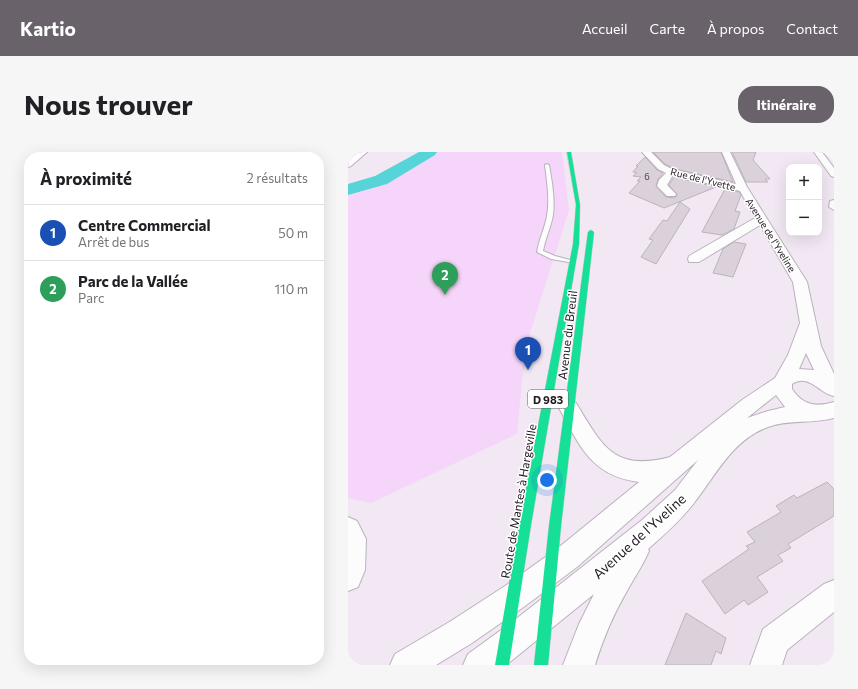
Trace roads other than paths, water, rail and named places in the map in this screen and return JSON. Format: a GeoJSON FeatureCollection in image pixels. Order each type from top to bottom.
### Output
{"type":"FeatureCollection","features":[{"type":"Feature","properties":{"kind":"main road","name":"Route de Mantes à Hargeville"},"geometry":{"type":"LineString","coordinates":[[504,656],[576,244],[578,214],[569,152]]}},
{"type":"Feature","properties":{"kind":"main road","name":"Avenue du Breuil"},"geometry":{"type":"LineString","coordinates":[[541,665],[550,570],[592,224]]}},
{"type":"Feature","properties":{"kind":"street"},"geometry":{"type":"LineString","coordinates":[[349,163],[363,152]]}},
{"type":"Feature","properties":{"kind":"street","name":"Rue de l'Yvette"},"geometry":{"type":"LineString","coordinates":[[646,152],[661,167],[671,172],[743,189]]}},
{"type":"Feature","properties":{"kind":"street","name":"Avenue de l'Yveline"},"geometry":{"type":"LineString","coordinates":[[726,152],[743,189],[800,282],[814,352],[832,388]]}},
{"type":"Feature","properties":{"kind":"street"},"geometry":{"type":"LineString","coordinates":[[818,152],[834,174]]}},
{"type":"Feature","properties":{"kind":"street"},"geometry":{"type":"LineString","coordinates":[[671,172],[664,180],[662,186],[671,194]]}},
{"type":"Feature","properties":{"kind":"street"},"geometry":{"type":"LineString","coordinates":[[694,258],[762,219]]}},
{"type":"Feature","properties":{"kind":"street","name":"Avenue de l'Yveline"},"geometry":{"type":"LineString","coordinates":[[784,381],[799,350],[808,320]]}},
{"type":"Feature","properties":{"kind":"street"},"geometry":{"type":"LineString","coordinates":[[406,665],[513,599],[590,539],[763,394],[790,376],[806,375],[814,377],[832,388]]}},
{"type":"Feature","properties":{"kind":"street"},"geometry":{"type":"LineString","coordinates":[[784,381],[781,388],[788,400],[796,406],[828,412]]}},
{"type":"Feature","properties":{"kind":"street"},"geometry":{"type":"LineString","coordinates":[[569,408],[592,446],[606,462],[624,470],[640,472],[676,466]]}},
{"type":"Feature","properties":{"kind":"street","name":"Avenue de l'Yveline"},"geometry":{"type":"LineString","coordinates":[[480,665],[504,656],[546,615],[618,558],[688,492],[716,456],[743,430],[759,422],[796,413],[828,412]]}},
{"type":"Feature","properties":{"kind":"street"},"geometry":{"type":"LineString","coordinates":[[579,665],[600,613],[619,576],[650,529]]}},
{"type":"Feature","properties":{"kind":"street"},"geometry":{"type":"LineString","coordinates":[[348,530],[353,539],[351,570],[348,577]]}},
{"type":"Feature","properties":{"kind":"street"},"geometry":{"type":"LineString","coordinates":[[766,665],[774,640],[834,594]]}},
{"type":"Feature","properties":{"kind":"lane"},"geometry":{"type":"LineString","coordinates":[[546,165],[551,194],[550,216],[542,240],[540,252],[553,258],[572,262]]}},
{"type":"Feature","properties":{"kind":"waterway"},"geometry":{"type":"LineString","coordinates":[[348,190],[381,180],[430,152]]}},
{"type":"Feature","properties":{"kind":"place","name":"Parc de la Vallée"},"geometry":{"type":"Point","coordinates":[445,295]}},
{"type":"Feature","properties":{"kind":"place","name":"Centre Commercial"},"geometry":{"type":"Point","coordinates":[528,370]}}]}
